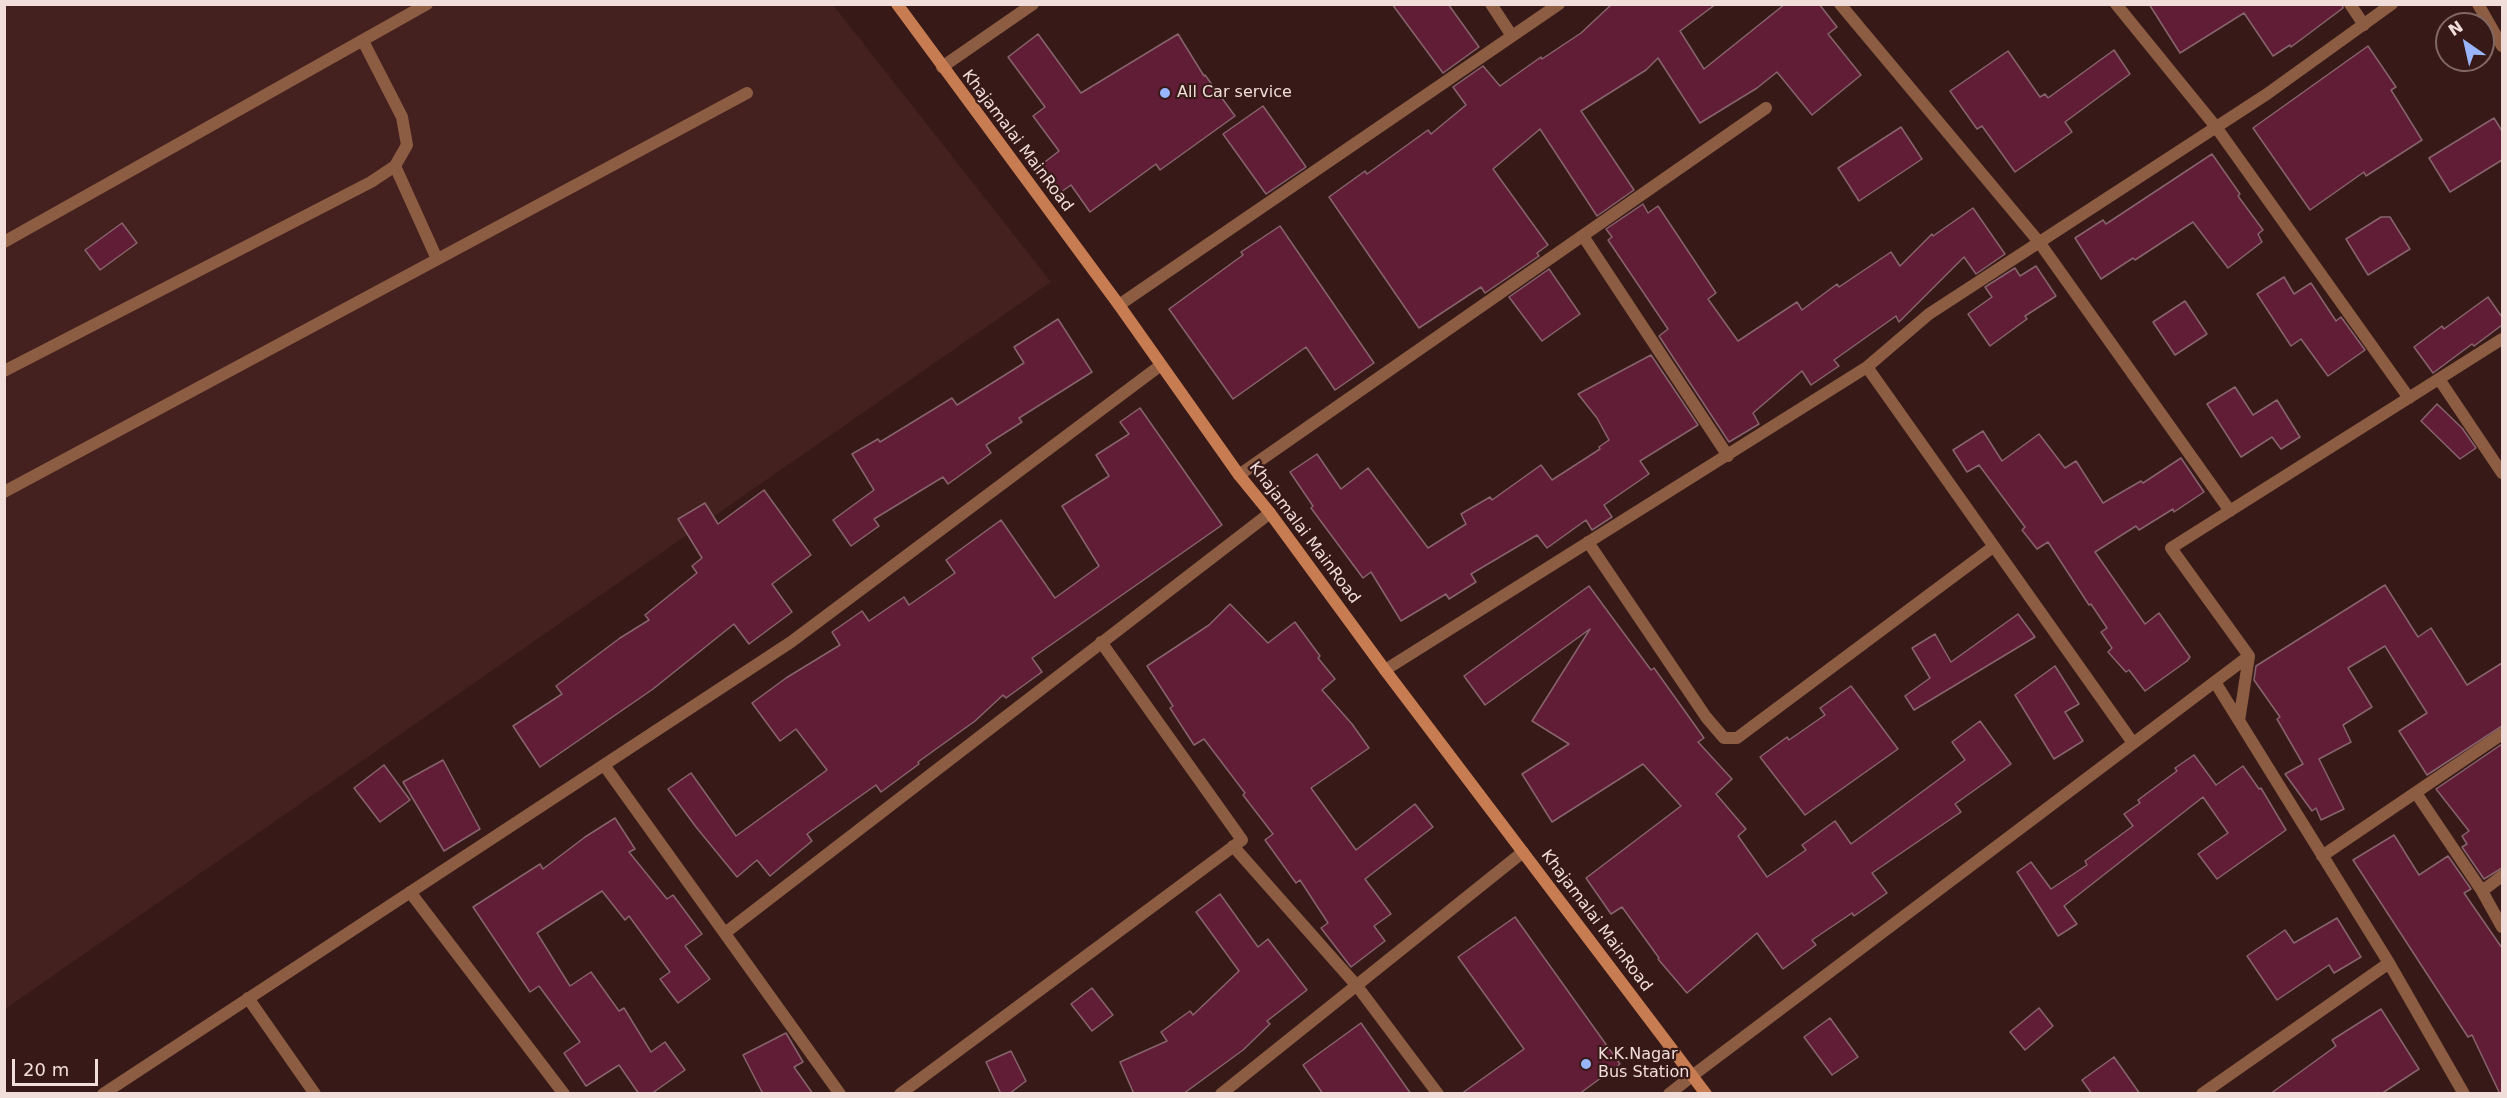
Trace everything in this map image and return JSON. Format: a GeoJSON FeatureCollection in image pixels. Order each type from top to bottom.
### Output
{"type":"FeatureCollection","features":[{"type":"Feature","properties":{"kind":"main road","name":"Khajamalai MainRoad"},"geometry":{"type":"LineString","coordinates":[[897,4],[1119,304],[1239,475],[1270,513],[1385,670],[1706,1094]]}},
{"type":"Feature","properties":{"kind":"street"},"geometry":{"type":"LineString","coordinates":[[4,242],[427,4]]}},
{"type":"Feature","properties":{"kind":"street"},"geometry":{"type":"LineString","coordinates":[[942,67],[1033,4]]}},
{"type":"Feature","properties":{"kind":"street"},"geometry":{"type":"LineString","coordinates":[[1491,4],[1512,36]]}},
{"type":"Feature","properties":{"kind":"street"},"geometry":{"type":"LineString","coordinates":[[1119,304],[1559,4]]}},
{"type":"Feature","properties":{"kind":"street"},"geometry":{"type":"LineString","coordinates":[[1840,4],[2039,242],[2230,511]]}},
{"type":"Feature","properties":{"kind":"street"},"geometry":{"type":"LineString","coordinates":[[2116,4],[2216,127],[2409,398]]}},
{"type":"Feature","properties":{"kind":"street"},"geometry":{"type":"LineString","coordinates":[[2350,4],[2364,24]]}},
{"type":"Feature","properties":{"kind":"street"},"geometry":{"type":"LineString","coordinates":[[1385,670],[1867,367],[1929,314],[2267,94],[2392,4]]}},
{"type":"Feature","properties":{"kind":"street"},"geometry":{"type":"LineString","coordinates":[[2478,4],[2502,46]]}},
{"type":"Feature","properties":{"kind":"street"},"geometry":{"type":"LineString","coordinates":[[4,371],[361,187],[395,166],[407,145],[402,117],[363,41]]}},
{"type":"Feature","properties":{"kind":"street"},"geometry":{"type":"LineString","coordinates":[[4,492],[747,93]]}},
{"type":"Feature","properties":{"kind":"street"},"geometry":{"type":"LineString","coordinates":[[1239,475],[1766,108]]}},
{"type":"Feature","properties":{"kind":"street"},"geometry":{"type":"LineString","coordinates":[[395,166],[437,259]]}},
{"type":"Feature","properties":{"kind":"street"},"geometry":{"type":"LineString","coordinates":[[1582,236],[1728,456]]}},
{"type":"Feature","properties":{"kind":"street"},"geometry":{"type":"LineString","coordinates":[[2239,721],[2249,656],[2171,548],[2502,339]]}},
{"type":"Feature","properties":{"kind":"street"},"geometry":{"type":"LineString","coordinates":[[102,1094],[791,642],[1161,365]]}},
{"type":"Feature","properties":{"kind":"street"},"geometry":{"type":"LineString","coordinates":[[1867,367],[2133,743]]}},
{"type":"Feature","properties":{"kind":"street"},"geometry":{"type":"LineString","coordinates":[[2439,379],[2502,473]]}},
{"type":"Feature","properties":{"kind":"street"},"geometry":{"type":"LineString","coordinates":[[725,933],[1270,513]]}},
{"type":"Feature","properties":{"kind":"street"},"geometry":{"type":"LineString","coordinates":[[1601,561],[1605,531]]}},
{"type":"Feature","properties":{"kind":"street"},"geometry":{"type":"LineString","coordinates":[[1588,542],[1715,729],[1724,738],[1737,738],[1993,547]]}},
{"type":"Feature","properties":{"kind":"street"},"geometry":{"type":"LineString","coordinates":[[900,1094],[1242,840],[1101,642]]}},
{"type":"Feature","properties":{"kind":"street"},"geometry":{"type":"LineString","coordinates":[[1669,1094],[2249,656]]}},
{"type":"Feature","properties":{"kind":"street"},"geometry":{"type":"LineString","coordinates":[[2215,682],[2389,963],[2464,1094]]}},
{"type":"Feature","properties":{"kind":"street"},"geometry":{"type":"LineString","coordinates":[[2322,856],[2502,734]]}},
{"type":"Feature","properties":{"kind":"street"},"geometry":{"type":"LineString","coordinates":[[604,765],[840,1094]]}},
{"type":"Feature","properties":{"kind":"street"},"geometry":{"type":"LineString","coordinates":[[2416,793],[2482,891],[2502,927]]}},
{"type":"Feature","properties":{"kind":"street"},"geometry":{"type":"LineString","coordinates":[[1233,846],[1357,986],[1438,1094]]}},
{"type":"Feature","properties":{"kind":"street"},"geometry":{"type":"LineString","coordinates":[[1221,1094],[1523,852]]}},
{"type":"Feature","properties":{"kind":"street"},"geometry":{"type":"LineString","coordinates":[[2482,891],[2502,876]]}},
{"type":"Feature","properties":{"kind":"street"},"geometry":{"type":"LineString","coordinates":[[410,892],[564,1094]]}},
{"type":"Feature","properties":{"kind":"street"},"geometry":{"type":"LineString","coordinates":[[2202,1094],[2389,963]]}},
{"type":"Feature","properties":{"kind":"street"},"geometry":{"type":"LineString","coordinates":[[248,998],[315,1094]]}},
{"type":"Feature","properties":{"kind":"shaded area"},"geometry":{"type":"Polygon","coordinates":[[[5,5],[833,5],[1051,282],[5,1009],[5,5]]]}},
{"type":"Feature","properties":{"kind":"building"},"geometry":{"type":"Polygon","coordinates":[[[1392,4],[1448,4],[1479,47],[1443,73],[1392,4]]]}},
{"type":"Feature","properties":{"kind":"building"},"geometry":{"type":"Polygon","coordinates":[[[1612,4],[1716,4],[1680,31],[1704,69],[1785,4],[1819,4],[1837,27],[1828,34],[1861,75],[1812,115],[1777,72],[1757,88],[1700,123],[1658,58],[1646,70],[1581,111],[1634,190],[1597,216],[1540,129],[1493,169],[1548,245],[1537,253],[1539,256],[1485,293],[1481,287],[1419,328],[1329,197],[1365,171],[1367,174],[1428,130],[1431,134],[1466,105],[1453,87],[1483,66],[1500,86],[1541,57],[1542,59],[1581,33],[1612,4]]]}},
{"type":"Feature","properties":{"kind":"building"},"geometry":{"type":"Polygon","coordinates":[[[2149,4],[2342,4],[2343,8],[2291,47],[2290,45],[2273,56],[2244,13],[2180,53],[2149,4]]]}},
{"type":"Feature","properties":{"kind":"building"},"geometry":{"type":"Polygon","coordinates":[[[1038,34],[1081,93],[1178,34],[1204,76],[1235,116],[1160,170],[1156,164],[1090,212],[1071,185],[1061,192],[1041,165],[1059,151],[1033,116],[1045,107],[1008,57],[1038,34]]]}},
{"type":"Feature","properties":{"kind":"building"},"geometry":{"type":"Polygon","coordinates":[[[2368,46],[2396,87],[2391,90],[2422,140],[2366,176],[2364,172],[2310,210],[2253,128],[2368,46]]]}},
{"type":"Feature","properties":{"kind":"building"},"geometry":{"type":"Polygon","coordinates":[[[2114,50],[2130,74],[2065,122],[2072,132],[2015,172],[1982,126],[1977,129],[1950,91],[2008,51],[2040,97],[2045,94],[2048,98],[2114,50]]]}},
{"type":"Feature","properties":{"kind":"building"},"geometry":{"type":"Polygon","coordinates":[[[1263,106],[1306,167],[1266,194],[1223,134],[1263,106]]]}},
{"type":"Feature","properties":{"kind":"building"},"geometry":{"type":"Polygon","coordinates":[[[2494,118],[2502,131],[2502,160],[2450,192],[2429,158],[2494,118]]]}},
{"type":"Feature","properties":{"kind":"building"},"geometry":{"type":"Polygon","coordinates":[[[1901,127],[1922,159],[1859,201],[1838,168],[1901,127]]]}},
{"type":"Feature","properties":{"kind":"building"},"geometry":{"type":"Polygon","coordinates":[[[2212,154],[2240,194],[2238,196],[2263,230],[2258,234],[2262,242],[2228,268],[2193,222],[2101,279],[2075,238],[2103,220],[2106,224],[2212,154]]]}},
{"type":"Feature","properties":{"kind":"building"},"geometry":{"type":"Polygon","coordinates":[[[1643,204],[1648,213],[1658,206],[1716,293],[1708,299],[1738,341],[1797,302],[1802,310],[1837,284],[1839,287],[1891,252],[1900,266],[1932,234],[1933,236],[1973,208],[2005,254],[1976,274],[1964,257],[1899,322],[1896,316],[1834,360],[1839,366],[1811,385],[1802,371],[1753,413],[1759,424],[1729,442],[1659,336],[1668,329],[1608,240],[1612,237],[1606,229],[1643,204]]]}},
{"type":"Feature","properties":{"kind":"building"},"geometry":{"type":"Polygon","coordinates":[[[2381,217],[2390,217],[2410,249],[2368,275],[2346,239],[2381,217]]]}},
{"type":"Feature","properties":{"kind":"building"},"geometry":{"type":"Polygon","coordinates":[[[122,223],[137,243],[100,270],[85,250],[122,223]]]}},
{"type":"Feature","properties":{"kind":"building"},"geometry":{"type":"Polygon","coordinates":[[[1280,226],[1374,363],[1335,390],[1306,347],[1233,399],[1169,309],[1243,255],[1241,252],[1280,226]]]}},
{"type":"Feature","properties":{"kind":"building"},"geometry":{"type":"Polygon","coordinates":[[[2036,266],[2056,296],[2025,316],[2027,319],[1990,346],[1968,314],[1992,297],[1985,287],[2015,268],[2020,276],[2036,266]]]}},
{"type":"Feature","properties":{"kind":"building"},"geometry":{"type":"Polygon","coordinates":[[[1549,269],[1580,314],[1542,341],[1509,297],[1549,269]]]}},
{"type":"Feature","properties":{"kind":"building"},"geometry":{"type":"Polygon","coordinates":[[[2284,277],[2294,294],[2311,283],[2336,321],[2341,317],[2365,350],[2328,376],[2301,339],[2291,346],[2257,294],[2284,277]]]}},
{"type":"Feature","properties":{"kind":"building"},"geometry":{"type":"Polygon","coordinates":[[[2488,297],[2502,317],[2502,325],[2433,373],[2414,347],[2442,326],[2444,329],[2488,297]]]}},
{"type":"Feature","properties":{"kind":"building"},"geometry":{"type":"Polygon","coordinates":[[[2185,301],[2207,334],[2175,355],[2153,322],[2185,301]]]}},
{"type":"Feature","properties":{"kind":"building"},"geometry":{"type":"Polygon","coordinates":[[[1058,319],[1092,372],[1019,418],[1022,422],[986,445],[991,453],[948,484],[943,477],[874,519],[879,526],[851,546],[833,520],[874,490],[852,454],[878,439],[880,442],[952,398],[957,405],[1024,363],[1014,347],[1058,319]]]}},
{"type":"Feature","properties":{"kind":"building"},"geometry":{"type":"Polygon","coordinates":[[[1651,355],[1698,425],[1640,461],[1649,474],[1604,505],[1612,517],[1592,530],[1586,520],[1547,548],[1537,535],[1471,574],[1476,582],[1449,599],[1446,594],[1401,621],[1371,572],[1363,578],[1311,508],[1313,506],[1290,472],[1317,454],[1341,489],[1368,468],[1428,548],[1466,524],[1461,514],[1490,497],[1492,500],[1541,465],[1552,480],[1600,449],[1599,447],[1609,440],[1597,418],[1578,394],[1651,355]]]}},
{"type":"Feature","properties":{"kind":"building"},"geometry":{"type":"Polygon","coordinates":[[[2235,387],[2253,415],[2277,400],[2300,437],[2281,449],[2272,437],[2241,457],[2207,404],[2235,387]]]}},
{"type":"Feature","properties":{"kind":"building"},"geometry":{"type":"Polygon","coordinates":[[[2437,404],[2462,428],[2476,448],[2460,459],[2421,421],[2437,404]]]}},
{"type":"Feature","properties":{"kind":"building"},"geometry":{"type":"Polygon","coordinates":[[[1140,408],[1222,525],[1032,658],[1042,672],[1006,698],[1003,695],[975,721],[881,792],[876,785],[807,834],[812,841],[770,876],[757,860],[737,877],[668,789],[691,773],[736,836],[827,770],[796,729],[780,741],[752,703],[786,678],[840,645],[832,632],[862,611],[869,621],[904,597],[909,605],[955,573],[946,560],[1001,520],[1055,598],[1099,566],[1062,506],[1109,476],[1096,455],[1129,434],[1120,422],[1140,408]]]}},
{"type":"Feature","properties":{"kind":"building"},"geometry":{"type":"Polygon","coordinates":[[[1983,431],[2002,461],[2039,434],[2065,468],[2076,461],[2103,503],[2141,481],[2143,483],[2181,458],[2204,492],[2174,512],[2173,509],[2139,530],[2136,526],[2095,552],[2145,624],[2159,613],[2190,657],[2187,661],[2145,691],[2129,670],[2126,672],[2108,652],[2112,648],[2101,632],[2107,628],[2091,604],[2089,605],[2048,542],[2037,549],[2022,530],[2025,527],[1979,465],[1967,472],[1953,450],[1983,431]]]}},
{"type":"Feature","properties":{"kind":"building"},"geometry":{"type":"Polygon","coordinates":[[[764,490],[811,555],[772,584],[792,612],[749,644],[734,624],[653,689],[540,767],[513,726],[562,694],[556,686],[620,638],[649,620],[645,615],[697,573],[692,566],[702,558],[678,519],[705,503],[718,524],[764,490]]]}},
{"type":"Feature","properties":{"kind":"building"},"geometry":{"type":"Polygon","coordinates":[[[2385,585],[2418,637],[2431,628],[2467,685],[2502,663],[2502,726],[2427,775],[2399,731],[2427,713],[2385,646],[2348,668],[2372,707],[2343,725],[2351,742],[2319,759],[2344,809],[2321,820],[2316,808],[2312,811],[2285,774],[2303,764],[2277,719],[2280,717],[2254,680],[2256,666],[2385,585]]]}},
{"type":"Feature","properties":{"kind":"building"},"geometry":{"type":"Polygon","coordinates":[[[1589,586],[1651,670],[1654,668],[1704,738],[1698,742],[1732,779],[1716,794],[1746,829],[1738,836],[1767,877],[1806,850],[1802,845],[1835,821],[1851,844],[1965,760],[1952,742],[1980,721],[2011,764],[1955,804],[1961,812],[1872,873],[1887,893],[1854,916],[1852,913],[1812,940],[1816,945],[1783,969],[1757,933],[1687,993],[1658,959],[1622,907],[1611,914],[1586,878],[1681,806],[1643,764],[1552,822],[1522,774],[1569,744],[1532,721],[1590,629],[1485,705],[1464,676],[1589,586]]]}},
{"type":"Feature","properties":{"kind":"building"},"geometry":{"type":"Polygon","coordinates":[[[1230,604],[1268,643],[1295,622],[1320,656],[1318,658],[1335,679],[1322,690],[1352,724],[1369,748],[1311,788],[1356,850],[1415,804],[1433,827],[1365,879],[1391,914],[1374,926],[1385,941],[1351,967],[1321,928],[1328,923],[1300,880],[1296,883],[1265,840],[1273,834],[1204,739],[1194,745],[1170,708],[1173,706],[1147,666],[1209,625],[1230,604]]]}},
{"type":"Feature","properties":{"kind":"building"},"geometry":{"type":"Polygon","coordinates":[[[2018,614],[2035,637],[1914,710],[1905,696],[1930,678],[1912,648],[1935,634],[1951,662],[2018,614]]]}},
{"type":"Feature","properties":{"kind":"building"},"geometry":{"type":"Polygon","coordinates":[[[2055,666],[2079,704],[2065,712],[2083,741],[2054,759],[2015,695],[2055,666]]]}},
{"type":"Feature","properties":{"kind":"building"},"geometry":{"type":"Polygon","coordinates":[[[1851,686],[1898,749],[1805,815],[1760,757],[1787,737],[1789,740],[1825,715],[1820,708],[1851,686]]]}},
{"type":"Feature","properties":{"kind":"building"},"geometry":{"type":"Polygon","coordinates":[[[2502,744],[2502,868],[2484,879],[2462,847],[2467,844],[2462,836],[2469,831],[2436,789],[2502,744]]]}},
{"type":"Feature","properties":{"kind":"building"},"geometry":{"type":"Polygon","coordinates":[[[2194,755],[2216,785],[2243,766],[2259,789],[2261,788],[2286,830],[2217,879],[2198,854],[2228,833],[2203,797],[2064,906],[2077,924],[2058,936],[2017,872],[2031,862],[2051,889],[2087,865],[2085,861],[2133,826],[2124,814],[2140,803],[2138,800],[2177,771],[2175,768],[2194,755]]]}},
{"type":"Feature","properties":{"kind":"building"},"geometry":{"type":"Polygon","coordinates":[[[443,760],[480,829],[444,851],[403,782],[443,760]]]}},
{"type":"Feature","properties":{"kind":"building"},"geometry":{"type":"Polygon","coordinates":[[[384,765],[410,800],[380,822],[354,788],[384,765]]]}},
{"type":"Feature","properties":{"kind":"building"},"geometry":{"type":"Polygon","coordinates":[[[615,818],[635,849],[629,852],[667,899],[673,895],[702,934],[685,946],[710,979],[678,1003],[660,979],[670,972],[629,916],[625,920],[602,891],[537,933],[570,986],[591,972],[619,1011],[624,1008],[651,1052],[665,1042],[685,1070],[651,1094],[639,1094],[619,1065],[586,1086],[564,1053],[580,1042],[539,986],[530,992],[473,907],[540,864],[543,869],[585,837],[615,818]]]}},
{"type":"Feature","properties":{"kind":"building"},"geometry":{"type":"Polygon","coordinates":[[[2394,835],[2419,875],[2448,856],[2471,889],[2464,893],[2502,948],[2502,1094],[2472,1035],[2468,1037],[2353,860],[2394,835]]]}},
{"type":"Feature","properties":{"kind":"building"},"geometry":{"type":"Polygon","coordinates":[[[1220,894],[1258,947],[1268,939],[1307,990],[1267,1021],[1270,1024],[1243,1050],[1183,1094],[1134,1094],[1120,1062],[1167,1041],[1161,1032],[1190,1011],[1193,1015],[1239,971],[1196,912],[1220,894]]]}},
{"type":"Feature","properties":{"kind":"building"},"geometry":{"type":"Polygon","coordinates":[[[1515,917],[1620,1064],[1579,1094],[1461,1094],[1524,1049],[1458,957],[1515,917]]]}},
{"type":"Feature","properties":{"kind":"building"},"geometry":{"type":"Polygon","coordinates":[[[2337,918],[2361,957],[2334,973],[2329,965],[2277,1000],[2247,956],[2285,930],[2294,943],[2337,918]]]}},
{"type":"Feature","properties":{"kind":"building"},"geometry":{"type":"Polygon","coordinates":[[[1092,988],[1113,1015],[1092,1031],[1071,1004],[1092,988]]]}},
{"type":"Feature","properties":{"kind":"building"},"geometry":{"type":"Polygon","coordinates":[[[2039,1008],[2053,1026],[2025,1050],[2010,1032],[2039,1008]]]}},
{"type":"Feature","properties":{"kind":"building"},"geometry":{"type":"Polygon","coordinates":[[[2381,1009],[2419,1069],[2381,1094],[2270,1094],[2336,1046],[2332,1040],[2381,1009]]]}},
{"type":"Feature","properties":{"kind":"building"},"geometry":{"type":"Polygon","coordinates":[[[1830,1018],[1858,1057],[1832,1075],[1804,1037],[1830,1018]]]}},
{"type":"Feature","properties":{"kind":"building"},"geometry":{"type":"Polygon","coordinates":[[[1361,1023],[1411,1094],[1323,1094],[1303,1065],[1361,1023]]]}},
{"type":"Feature","properties":{"kind":"building"},"geometry":{"type":"Polygon","coordinates":[[[786,1033],[803,1062],[794,1067],[813,1094],[763,1094],[743,1055],[786,1033]]]}},
{"type":"Feature","properties":{"kind":"building"},"geometry":{"type":"Polygon","coordinates":[[[1011,1051],[1026,1081],[1009,1094],[1001,1094],[986,1062],[1011,1051]]]}},
{"type":"Feature","properties":{"kind":"building"},"geometry":{"type":"Polygon","coordinates":[[[2114,1057],[2140,1094],[2092,1094],[2082,1080],[2114,1057]]]}},
{"type":"Feature","properties":{"kind":"place","name":"All Car service"},"geometry":{"type":"Point","coordinates":[1165,93]}},
{"type":"Feature","properties":{"kind":"place","name":"K.K.Nagar Bus Station"},"geometry":{"type":"Point","coordinates":[1586,1064]}}]}
